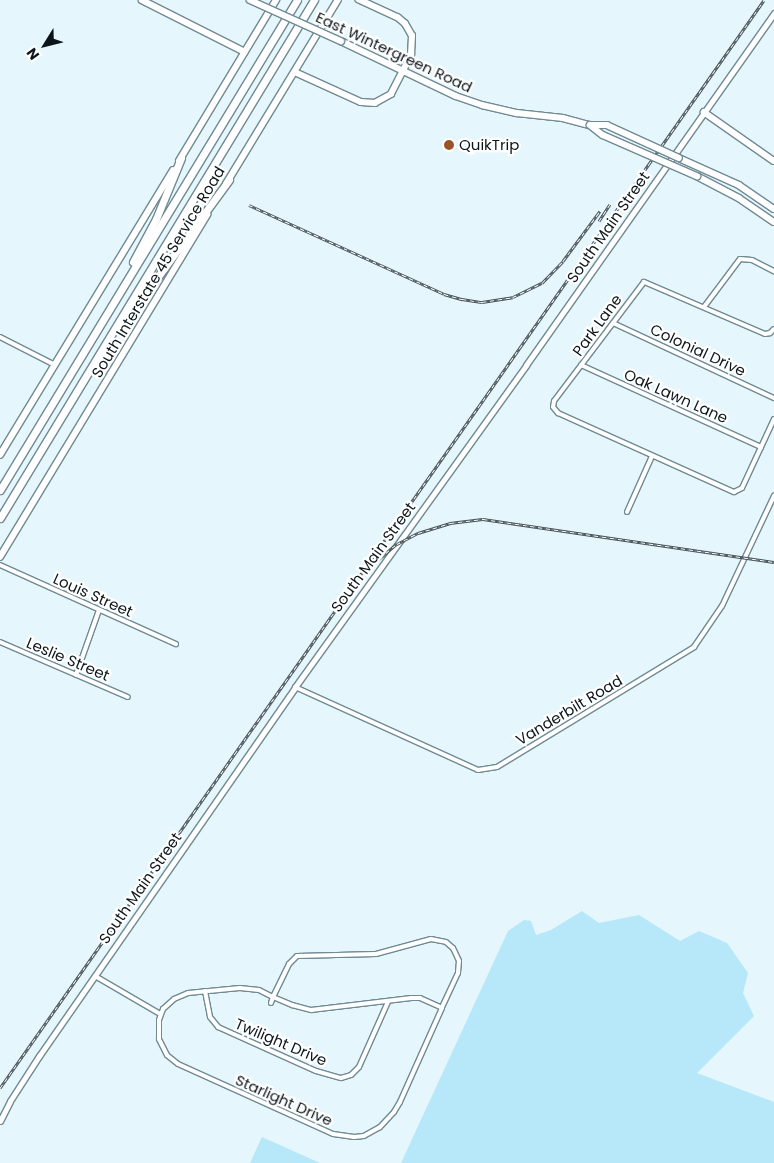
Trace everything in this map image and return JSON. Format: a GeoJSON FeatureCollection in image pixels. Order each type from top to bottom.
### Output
{"type":"FeatureCollection","features":[{"type":"Feature","properties":{"kind":"highway"},"geometry":{"type":"LineString","coordinates":[[0,490],[297,0]]}},
{"type":"Feature","properties":{"kind":"highway"},"geometry":{"type":"LineString","coordinates":[[0,518],[314,0]]}},
{"type":"Feature","properties":{"kind":"highway"},"geometry":{"type":"LineString","coordinates":[[124,286],[181,158]]}},
{"type":"Feature","properties":{"kind":"highway"},"geometry":{"type":"LineString","coordinates":[[119,322],[129,316],[229,180]]}},
{"type":"Feature","properties":{"kind":"main road"},"geometry":{"type":"LineString","coordinates":[[142,0],[245,52]]}},
{"type":"Feature","properties":{"kind":"main road","name":"East Wintergreen Road"},"geometry":{"type":"LineString","coordinates":[[250,0],[456,96],[482,105],[517,113],[580,121],[590,125]]}},
{"type":"Feature","properties":{"kind":"main road"},"geometry":{"type":"LineString","coordinates":[[0,456],[276,0]]}},
{"type":"Feature","properties":{"kind":"main road","name":"South Interstate 45 Service Road"},"geometry":{"type":"LineString","coordinates":[[0,558],[159,292],[338,0]]}},
{"type":"Feature","properties":{"kind":"main road"},"geometry":{"type":"LineString","coordinates":[[295,72],[361,102],[380,101],[391,94],[404,72],[413,46],[408,28],[398,18],[359,0]]}},
{"type":"Feature","properties":{"kind":"main road"},"geometry":{"type":"LineString","coordinates":[[704,112],[774,160]]}},
{"type":"Feature","properties":{"kind":"main road"},"geometry":{"type":"LineString","coordinates":[[590,125],[607,126],[705,169],[739,185],[774,209]]}},
{"type":"Feature","properties":{"kind":"main road"},"geometry":{"type":"LineString","coordinates":[[590,125],[603,136],[697,176],[739,198],[774,222]]}},
{"type":"Feature","properties":{"kind":"street","name":"South Main Street"},"geometry":{"type":"LineString","coordinates":[[0,1121],[22,1081],[295,687],[774,13]]}},
{"type":"Feature","properties":{"kind":"street"},"geometry":{"type":"LineString","coordinates":[[704,307],[740,259],[752,260],[774,271]]}},
{"type":"Feature","properties":{"kind":"street","name":"Park Lane"},"geometry":{"type":"LineString","coordinates":[[774,329],[770,334],[765,334],[644,282],[554,400],[553,408],[652,456],[734,492],[742,488],[774,419]]}},
{"type":"Feature","properties":{"kind":"street","name":"Colonial Drive"},"geometry":{"type":"LineString","coordinates":[[613,323],[774,398]]}},
{"type":"Feature","properties":{"kind":"street"},"geometry":{"type":"LineString","coordinates":[[0,337],[55,366]]}},
{"type":"Feature","properties":{"kind":"street","name":"Oak Lawn Lane"},"geometry":{"type":"LineString","coordinates":[[581,365],[761,447]]}},
{"type":"Feature","properties":{"kind":"street"},"geometry":{"type":"LineString","coordinates":[[627,512],[652,456]]}},
{"type":"Feature","properties":{"kind":"street","name":"Vanderbilt Road"},"geometry":{"type":"LineString","coordinates":[[295,687],[478,770],[497,767],[694,647],[722,606],[774,496]]}},
{"type":"Feature","properties":{"kind":"street","name":"Louis Street"},"geometry":{"type":"LineString","coordinates":[[0,565],[176,644]]}},
{"type":"Feature","properties":{"kind":"street"},"geometry":{"type":"LineString","coordinates":[[76,675],[99,610]]}},
{"type":"Feature","properties":{"kind":"street","name":"Leslie Street"},"geometry":{"type":"LineString","coordinates":[[0,642],[128,697]]}},
{"type":"Feature","properties":{"kind":"street","name":"Starlight Drive"},"geometry":{"type":"LineString","coordinates":[[160,1014],[158,1029],[162,1047],[178,1064],[333,1134],[354,1138],[364,1136],[380,1127],[394,1112],[459,967],[453,948],[439,940],[424,941],[376,954],[297,956],[289,964],[273,997]]}},
{"type":"Feature","properties":{"kind":"street"},"geometry":{"type":"LineString","coordinates":[[95,976],[160,1014],[168,1004],[181,996],[205,992],[250,989],[311,1010],[420,998],[442,1008]]}},
{"type":"Feature","properties":{"kind":"street","name":"Twilight Drive"},"geometry":{"type":"LineString","coordinates":[[205,992],[210,1017],[218,1027],[316,1071],[341,1078],[346,1078],[359,1067],[388,1002]]}},
{"type":"Feature","properties":{"kind":"street"},"geometry":{"type":"LineString","coordinates":[[271,1003],[273,997]]}},
{"type":"Feature","properties":{"kind":"shaded area"},"geometry":{"type":"Polygon","coordinates":[[[582,911],[599,923],[639,915],[680,941],[699,931],[727,943],[748,973],[743,993],[754,1016],[697,1073],[774,1102],[774,1163],[401,1163],[508,931],[524,920],[531,921],[536,935],[551,930],[582,911]]]}},
{"type":"Feature","properties":{"kind":"shaded area"},"geometry":{"type":"Polygon","coordinates":[[[262,1137],[320,1163],[250,1163],[262,1137]]]}},
{"type":"Feature","properties":{"kind":"railway"},"geometry":{"type":"LineString","coordinates":[[0,1088],[764,0]]}},
{"type":"Feature","properties":{"kind":"railway"},"geometry":{"type":"LineString","coordinates":[[599,221],[610,204]]}},
{"type":"Feature","properties":{"kind":"railway"},"geometry":{"type":"LineString","coordinates":[[249,205],[444,294],[482,302],[513,297],[542,283],[563,261],[600,211]]}},
{"type":"Feature","properties":{"kind":"railway"},"geometry":{"type":"LineString","coordinates":[[374,563],[397,544],[418,533],[450,523],[483,519],[774,562]]}},
{"type":"Feature","properties":{"kind":"place","name":"QuikTrip"},"geometry":{"type":"Point","coordinates":[449,145]}}]}
